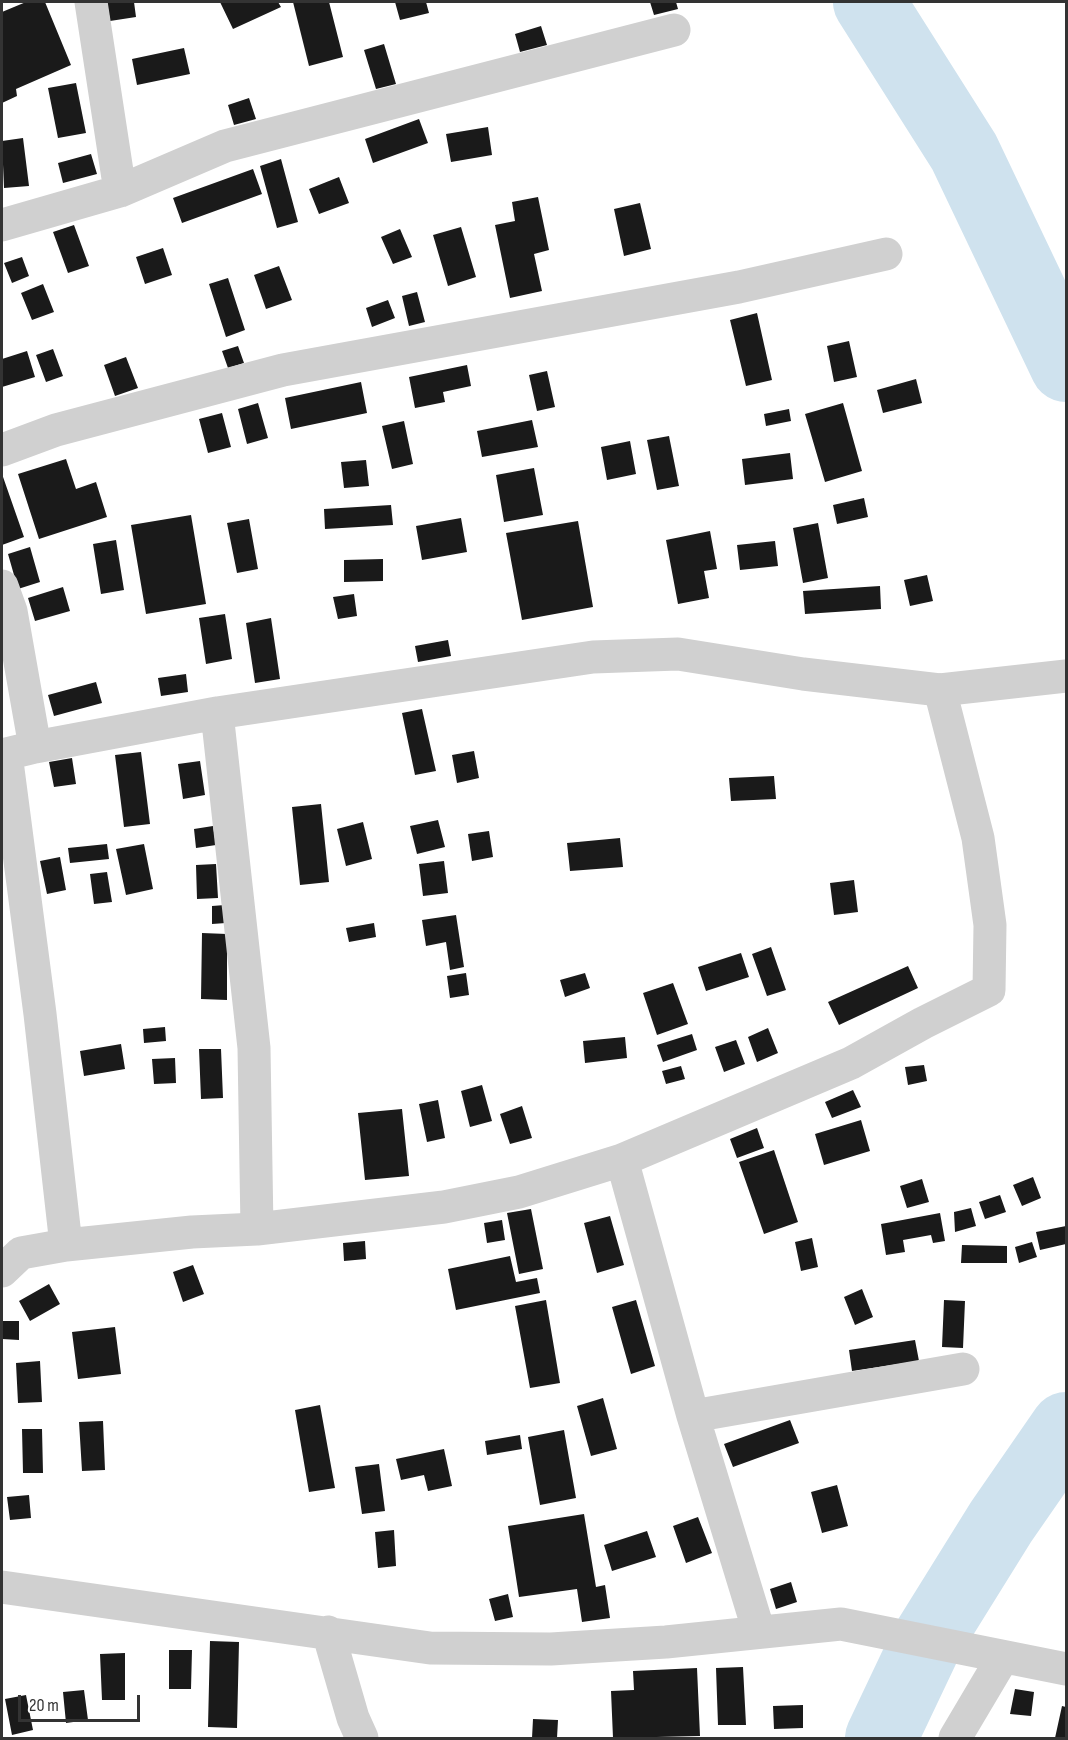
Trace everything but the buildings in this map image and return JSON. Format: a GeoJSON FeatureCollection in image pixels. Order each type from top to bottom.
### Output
{"type":"FeatureCollection","features":[{"type":"Feature","properties":{"kind":"street"},"geometry":{"type":"LineString","coordinates":[[91,2],[120,191]]}},
{"type":"Feature","properties":{"kind":"street"},"geometry":{"type":"LineString","coordinates":[[2,225],[120,191],[225,146],[674,30]]}},
{"type":"Feature","properties":{"kind":"street"},"geometry":{"type":"LineString","coordinates":[[2,450],[56,430],[283,370],[739,287],[886,254]]}},
{"type":"Feature","properties":{"kind":"street"},"geometry":{"type":"LineString","coordinates":[[2,586],[11,611],[14,752],[39,1014],[66,1245]]}},
{"type":"Feature","properties":{"kind":"street"},"geometry":{"type":"LineString","coordinates":[[14,752],[217,713],[593,657],[678,654],[803,675],[940,690],[1066,676]]}},
{"type":"Feature","properties":{"kind":"street"},"geometry":{"type":"LineString","coordinates":[[2,1271],[21,1254],[66,1245],[192,1232],[257,1229],[444,1207],[519,1192],[622,1160],[851,1063],[989,990],[990,925],[978,838],[940,690]]}},
{"type":"Feature","properties":{"kind":"street"},"geometry":{"type":"LineString","coordinates":[[217,713],[254,1048],[257,1229]]}},
{"type":"Feature","properties":{"kind":"street"},"geometry":{"type":"LineString","coordinates":[[622,1160],[693,1416],[759,1632]]}},
{"type":"Feature","properties":{"kind":"street"},"geometry":{"type":"LineString","coordinates":[[693,1416],[963,1369]]}},
{"type":"Feature","properties":{"kind":"street"},"geometry":{"type":"LineString","coordinates":[[2,1587],[430,1648],[551,1649],[666,1642],[841,1624],[1066,1669]]}},
{"type":"Feature","properties":{"kind":"street"},"geometry":{"type":"LineString","coordinates":[[328,1632],[353,1718],[362,1738]]}},
{"type":"Feature","properties":{"kind":"street"},"geometry":{"type":"LineString","coordinates":[[955,1738],[1003,1657]]}},
{"type":"Feature","properties":{"kind":"waterway"},"geometry":{"type":"LineString","coordinates":[[869,2],[964,152],[1066,366]]}},
{"type":"Feature","properties":{"kind":"waterway"},"geometry":{"type":"LineString","coordinates":[[881,1738],[927,1641],[1001,1522],[1066,1428]]}}]}
